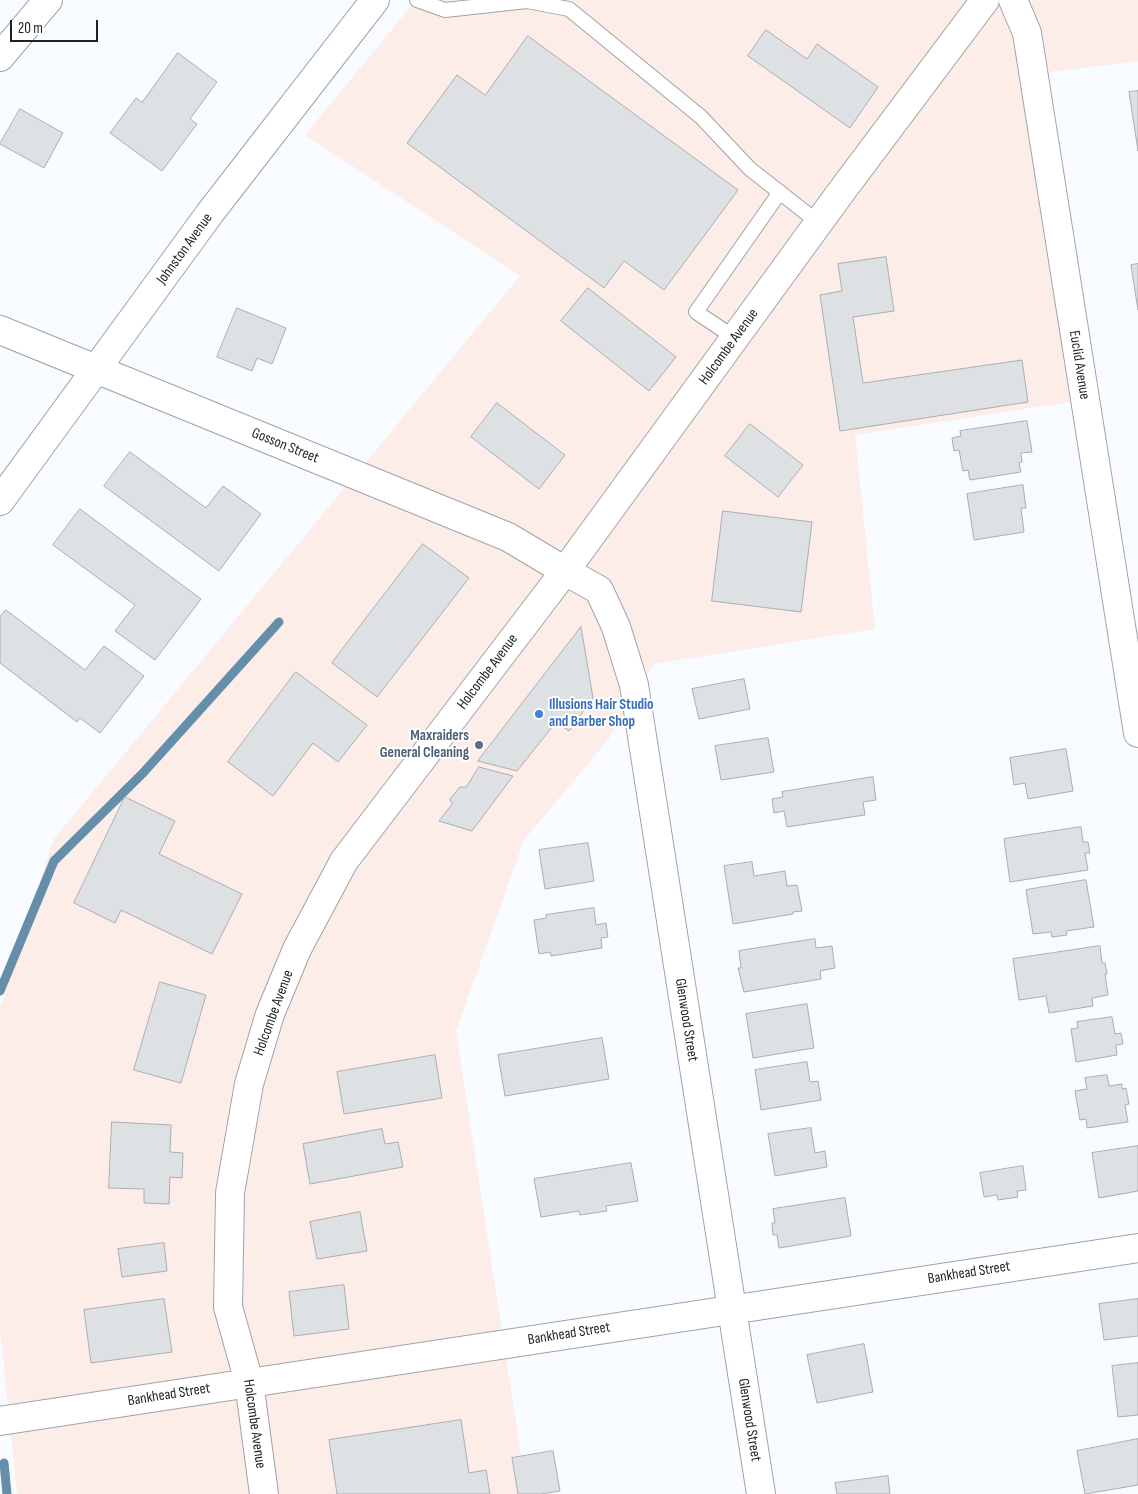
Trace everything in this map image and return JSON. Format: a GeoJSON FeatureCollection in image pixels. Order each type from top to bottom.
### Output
{"type":"FeatureCollection","features":[{"type":"Feature","properties":{"kind":"street"},"geometry":{"type":"LineString","coordinates":[[0,57],[48,0]]}},
{"type":"Feature","properties":{"kind":"street","name":"Johnston Avenue"},"geometry":{"type":"LineString","coordinates":[[0,501],[210,213],[375,0]]}},
{"type":"Feature","properties":{"kind":"street","name":"Holcombe Avenue"},"geometry":{"type":"LineString","coordinates":[[264,1494],[249,1382],[228,1307],[230,1193],[249,1084],[270,1014],[297,949],[344,861],[565,571],[819,223],[985,0]]}},
{"type":"Feature","properties":{"kind":"street","name":"Euclid Avenue"},"geometry":{"type":"LineString","coordinates":[[1013,0],[1026,33],[1138,733]]}},
{"type":"Feature","properties":{"kind":"street","name":"Gosson Street"},"geometry":{"type":"LineString","coordinates":[[0,330],[508,537],[565,571]]}},
{"type":"Feature","properties":{"kind":"street","name":"Glenwood Street"},"geometry":{"type":"LineString","coordinates":[[565,571],[599,590],[616,627],[634,685],[761,1494]]}},
{"type":"Feature","properties":{"kind":"street","name":"Bankhead Street"},"geometry":{"type":"LineString","coordinates":[[0,1421],[1138,1248]]}},
{"type":"Feature","properties":{"kind":"lane"},"geometry":{"type":"LineString","coordinates":[[417,0],[446,10],[527,1],[569,9],[701,117],[750,169],[819,223]]}},
{"type":"Feature","properties":{"kind":"lane"},"geometry":{"type":"LineString","coordinates":[[735,338],[696,312],[780,192]]}},
{"type":"Feature","properties":{"kind":"shaded area"},"geometry":{"type":"Polygon","coordinates":[[[416,0],[1138,0],[1138,61],[1021,76],[1076,401],[855,435],[875,629],[654,664],[608,740],[524,840],[456,1031],[527,1494],[17,1494],[0,1329],[0,1008],[53,840],[520,276],[305,135],[416,0]]]}},
{"type":"Feature","properties":{"kind":"building"},"geometry":{"type":"Polygon","coordinates":[[[766,30],[807,59],[817,44],[878,87],[850,128],[748,56],[766,30]]]}},
{"type":"Feature","properties":{"kind":"building"},"geometry":{"type":"Polygon","coordinates":[[[528,36],[738,190],[664,290],[624,261],[604,288],[407,143],[457,75],[485,95],[528,36]]]}},
{"type":"Feature","properties":{"kind":"building"},"geometry":{"type":"Polygon","coordinates":[[[178,53],[217,82],[190,119],[197,124],[162,171],[110,133],[136,98],[142,102],[178,53]]]}},
{"type":"Feature","properties":{"kind":"building"},"geometry":{"type":"Polygon","coordinates":[[[1138,91],[1138,151],[1129,92],[1138,91]]]}},
{"type":"Feature","properties":{"kind":"building"},"geometry":{"type":"Polygon","coordinates":[[[20,109],[63,133],[44,168],[0,144],[20,109]]]}},
{"type":"Feature","properties":{"kind":"building"},"geometry":{"type":"Polygon","coordinates":[[[886,257],[894,311],[853,317],[863,383],[1022,360],[1028,402],[840,431],[820,295],[842,291],[838,264],[886,257]]]}},
{"type":"Feature","properties":{"kind":"building"},"geometry":{"type":"Polygon","coordinates":[[[1138,264],[1138,310],[1131,265],[1138,264]]]}},
{"type":"Feature","properties":{"kind":"building"},"geometry":{"type":"Polygon","coordinates":[[[588,288],[676,357],[649,391],[561,321],[588,288]]]}},
{"type":"Feature","properties":{"kind":"building"},"geometry":{"type":"Polygon","coordinates":[[[237,308],[286,328],[272,364],[257,358],[252,371],[217,357],[237,308]]]}},
{"type":"Feature","properties":{"kind":"building"},"geometry":{"type":"Polygon","coordinates":[[[497,403],[565,455],[539,489],[471,437],[497,403]]]}},
{"type":"Feature","properties":{"kind":"building"},"geometry":{"type":"Polygon","coordinates":[[[1027,421],[1032,452],[1021,453],[1022,462],[1019,463],[1021,472],[970,480],[968,470],[963,471],[959,450],[954,451],[952,438],[961,436],[960,431],[1027,421]]]}},
{"type":"Feature","properties":{"kind":"building"},"geometry":{"type":"Polygon","coordinates":[[[750,424],[803,465],[778,497],[725,456],[750,424]]]}},
{"type":"Feature","properties":{"kind":"building"},"geometry":{"type":"Polygon","coordinates":[[[130,452],[206,508],[223,486],[261,514],[219,571],[104,486],[130,452]]]}},
{"type":"Feature","properties":{"kind":"building"},"geometry":{"type":"Polygon","coordinates":[[[1023,485],[1026,508],[1021,508],[1024,532],[974,540],[967,494],[1023,485]]]}},
{"type":"Feature","properties":{"kind":"building"},"geometry":{"type":"Polygon","coordinates":[[[80,509],[201,599],[155,660],[115,631],[135,605],[53,545],[80,509]]]}},
{"type":"Feature","properties":{"kind":"building"},"geometry":{"type":"Polygon","coordinates":[[[723,511],[812,522],[801,612],[712,601],[723,511]]]}},
{"type":"Feature","properties":{"kind":"building"},"geometry":{"type":"Polygon","coordinates":[[[423,544],[469,578],[377,697],[332,663],[423,544]]]}},
{"type":"Feature","properties":{"kind":"building"},"geometry":{"type":"Polygon","coordinates":[[[6,610],[85,670],[104,646],[144,676],[100,733],[80,718],[77,722],[0,663],[0,617],[6,610]]]}},
{"type":"Feature","properties":{"kind":"building"},"geometry":{"type":"Polygon","coordinates":[[[581,627],[593,698],[569,731],[556,722],[517,771],[478,761],[581,627]]]}},
{"type":"Feature","properties":{"kind":"building"},"geometry":{"type":"Polygon","coordinates":[[[296,672],[367,725],[338,762],[313,743],[273,796],[228,762],[296,672]]]}},
{"type":"Feature","properties":{"kind":"building"},"geometry":{"type":"Polygon","coordinates":[[[744,679],[750,709],[699,719],[692,689],[744,679]]]}},
{"type":"Feature","properties":{"kind":"building"},"geometry":{"type":"Polygon","coordinates":[[[768,738],[774,772],[721,780],[715,746],[768,738]]]}},
{"type":"Feature","properties":{"kind":"building"},"geometry":{"type":"Polygon","coordinates":[[[1066,749],[1073,791],[1028,799],[1025,783],[1014,785],[1010,758],[1066,749]]]}},
{"type":"Feature","properties":{"kind":"building"},"geometry":{"type":"Polygon","coordinates":[[[479,767],[513,776],[472,831],[439,821],[453,803],[450,799],[460,787],[466,787],[479,767]]]}},
{"type":"Feature","properties":{"kind":"building"},"geometry":{"type":"Polygon","coordinates":[[[873,777],[876,800],[863,802],[865,815],[787,827],[784,811],[774,813],[772,799],[783,797],[782,792],[873,777]]]}},
{"type":"Feature","properties":{"kind":"building"},"geometry":{"type":"Polygon","coordinates":[[[125,797],[175,821],[159,854],[242,894],[212,954],[121,910],[115,923],[74,903],[125,797]]]}},
{"type":"Feature","properties":{"kind":"building"},"geometry":{"type":"Polygon","coordinates":[[[1081,827],[1083,842],[1088,842],[1090,853],[1085,853],[1088,870],[1010,882],[1004,839],[1081,827]]]}},
{"type":"Feature","properties":{"kind":"building"},"geometry":{"type":"Polygon","coordinates":[[[588,843],[594,881],[545,889],[539,850],[588,843]]]}},
{"type":"Feature","properties":{"kind":"building"},"geometry":{"type":"Polygon","coordinates":[[[752,862],[754,876],[785,871],[787,886],[797,885],[802,911],[733,924],[724,866],[752,862]]]}},
{"type":"Feature","properties":{"kind":"building"},"geometry":{"type":"Polygon","coordinates":[[[1086,880],[1094,927],[1066,931],[1067,935],[1052,937],[1051,932],[1033,934],[1026,890],[1086,880]]]}},
{"type":"Feature","properties":{"kind":"building"},"geometry":{"type":"Polygon","coordinates":[[[594,908],[596,925],[606,923],[608,937],[601,938],[602,948],[551,956],[550,952],[539,954],[534,920],[546,918],[546,915],[594,908]]]}},
{"type":"Feature","properties":{"kind":"building"},"geometry":{"type":"Polygon","coordinates":[[[815,939],[816,948],[832,946],[835,968],[820,971],[821,979],[744,992],[738,968],[741,968],[739,951],[815,939]]]}},
{"type":"Feature","properties":{"kind":"building"},"geometry":{"type":"Polygon","coordinates":[[[1100,946],[1102,963],[1105,963],[1107,974],[1105,974],[1108,995],[1092,998],[1093,1006],[1049,1013],[1046,996],[1019,1000],[1013,959],[1100,946]]]}},
{"type":"Feature","properties":{"kind":"building"},"geometry":{"type":"Polygon","coordinates":[[[160,982],[206,995],[181,1083],[134,1070],[160,982]]]}},
{"type":"Feature","properties":{"kind":"building"},"geometry":{"type":"Polygon","coordinates":[[[807,1004],[814,1048],[753,1058],[746,1014],[807,1004]]]}},
{"type":"Feature","properties":{"kind":"building"},"geometry":{"type":"Polygon","coordinates":[[[1112,1017],[1115,1034],[1121,1033],[1123,1044],[1116,1045],[1117,1055],[1076,1062],[1071,1029],[1078,1028],[1077,1022],[1112,1017]]]}},
{"type":"Feature","properties":{"kind":"building"},"geometry":{"type":"Polygon","coordinates":[[[602,1038],[609,1079],[505,1096],[498,1055],[602,1038]]]}},
{"type":"Feature","properties":{"kind":"building"},"geometry":{"type":"Polygon","coordinates":[[[435,1055],[442,1098],[344,1114],[337,1072],[435,1055]]]}},
{"type":"Feature","properties":{"kind":"building"},"geometry":{"type":"Polygon","coordinates":[[[807,1062],[810,1082],[818,1081],[821,1100],[761,1110],[755,1070],[807,1062]]]}},
{"type":"Feature","properties":{"kind":"building"},"geometry":{"type":"Polygon","coordinates":[[[1107,1075],[1109,1086],[1122,1084],[1122,1089],[1126,1088],[1129,1104],[1125,1105],[1128,1122],[1087,1128],[1086,1119],[1080,1120],[1075,1091],[1087,1089],[1085,1078],[1107,1075]]]}},
{"type":"Feature","properties":{"kind":"building"},"geometry":{"type":"Polygon","coordinates":[[[112,1122],[171,1125],[170,1152],[183,1153],[182,1178],[170,1177],[169,1204],[144,1203],[144,1189],[109,1188],[112,1122]]]}},
{"type":"Feature","properties":{"kind":"building"},"geometry":{"type":"Polygon","coordinates":[[[811,1128],[815,1153],[825,1151],[827,1167],[775,1176],[768,1134],[811,1128]]]}},
{"type":"Feature","properties":{"kind":"building"},"geometry":{"type":"Polygon","coordinates":[[[382,1129],[385,1144],[398,1142],[403,1167],[310,1184],[303,1144],[382,1129]]]}},
{"type":"Feature","properties":{"kind":"building"},"geometry":{"type":"Polygon","coordinates":[[[1138,1146],[1138,1191],[1099,1198],[1092,1153],[1138,1146]]]}},
{"type":"Feature","properties":{"kind":"building"},"geometry":{"type":"Polygon","coordinates":[[[631,1163],[638,1201],[606,1206],[607,1211],[580,1215],[579,1211],[541,1217],[534,1179],[631,1163]]]}},
{"type":"Feature","properties":{"kind":"building"},"geometry":{"type":"Polygon","coordinates":[[[1023,1166],[1026,1190],[1017,1191],[1018,1197],[998,1200],[997,1195],[984,1197],[980,1173],[1023,1166]]]}},
{"type":"Feature","properties":{"kind":"building"},"geometry":{"type":"Polygon","coordinates":[[[845,1198],[851,1236],[779,1248],[777,1235],[773,1235],[772,1223],[775,1223],[773,1209],[845,1198]]]}},
{"type":"Feature","properties":{"kind":"building"},"geometry":{"type":"Polygon","coordinates":[[[360,1212],[367,1251],[317,1259],[310,1222],[360,1212]]]}},
{"type":"Feature","properties":{"kind":"building"},"geometry":{"type":"Polygon","coordinates":[[[164,1243],[167,1271],[122,1277],[118,1249],[164,1243]]]}},
{"type":"Feature","properties":{"kind":"building"},"geometry":{"type":"Polygon","coordinates":[[[344,1285],[349,1329],[294,1336],[289,1292],[344,1285]]]}},
{"type":"Feature","properties":{"kind":"building"},"geometry":{"type":"Polygon","coordinates":[[[164,1299],[172,1352],[91,1363],[84,1310],[164,1299]]]}},
{"type":"Feature","properties":{"kind":"building"},"geometry":{"type":"Polygon","coordinates":[[[1138,1299],[1138,1336],[1104,1340],[1099,1304],[1138,1299]]]}},
{"type":"Feature","properties":{"kind":"building"},"geometry":{"type":"Polygon","coordinates":[[[864,1344],[873,1392],[817,1403],[807,1355],[864,1344]]]}},
{"type":"Feature","properties":{"kind":"building"},"geometry":{"type":"Polygon","coordinates":[[[1138,1363],[1138,1415],[1118,1417],[1112,1366],[1138,1363]]]}},
{"type":"Feature","properties":{"kind":"building"},"geometry":{"type":"Polygon","coordinates":[[[461,1420],[469,1473],[486,1470],[490,1494],[337,1494],[329,1440],[461,1420]]]}},
{"type":"Feature","properties":{"kind":"building"},"geometry":{"type":"Polygon","coordinates":[[[1138,1439],[1138,1485],[1085,1494],[1077,1451],[1138,1439]]]}},
{"type":"Feature","properties":{"kind":"building"},"geometry":{"type":"Polygon","coordinates":[[[553,1451],[560,1491],[541,1494],[518,1494],[512,1458],[553,1451]]]}},
{"type":"Feature","properties":{"kind":"building"},"geometry":{"type":"Polygon","coordinates":[[[888,1476],[890,1494],[837,1494],[835,1483],[888,1476]]]}},
{"type":"Feature","properties":{"kind":"waterway"},"geometry":{"type":"LineString","coordinates":[[0,991],[54,861],[143,773],[279,622]]}},
{"type":"Feature","properties":{"kind":"waterway"},"geometry":{"type":"LineString","coordinates":[[4,1463],[7,1494]]}},
{"type":"Feature","properties":{"kind":"place","name":"Illusions Hair Studio and Barber Shop"},"geometry":{"type":"Point","coordinates":[539,714]}},
{"type":"Feature","properties":{"kind":"place","name":"Maxraiders General Cleaning"},"geometry":{"type":"Point","coordinates":[479,745]}}]}
